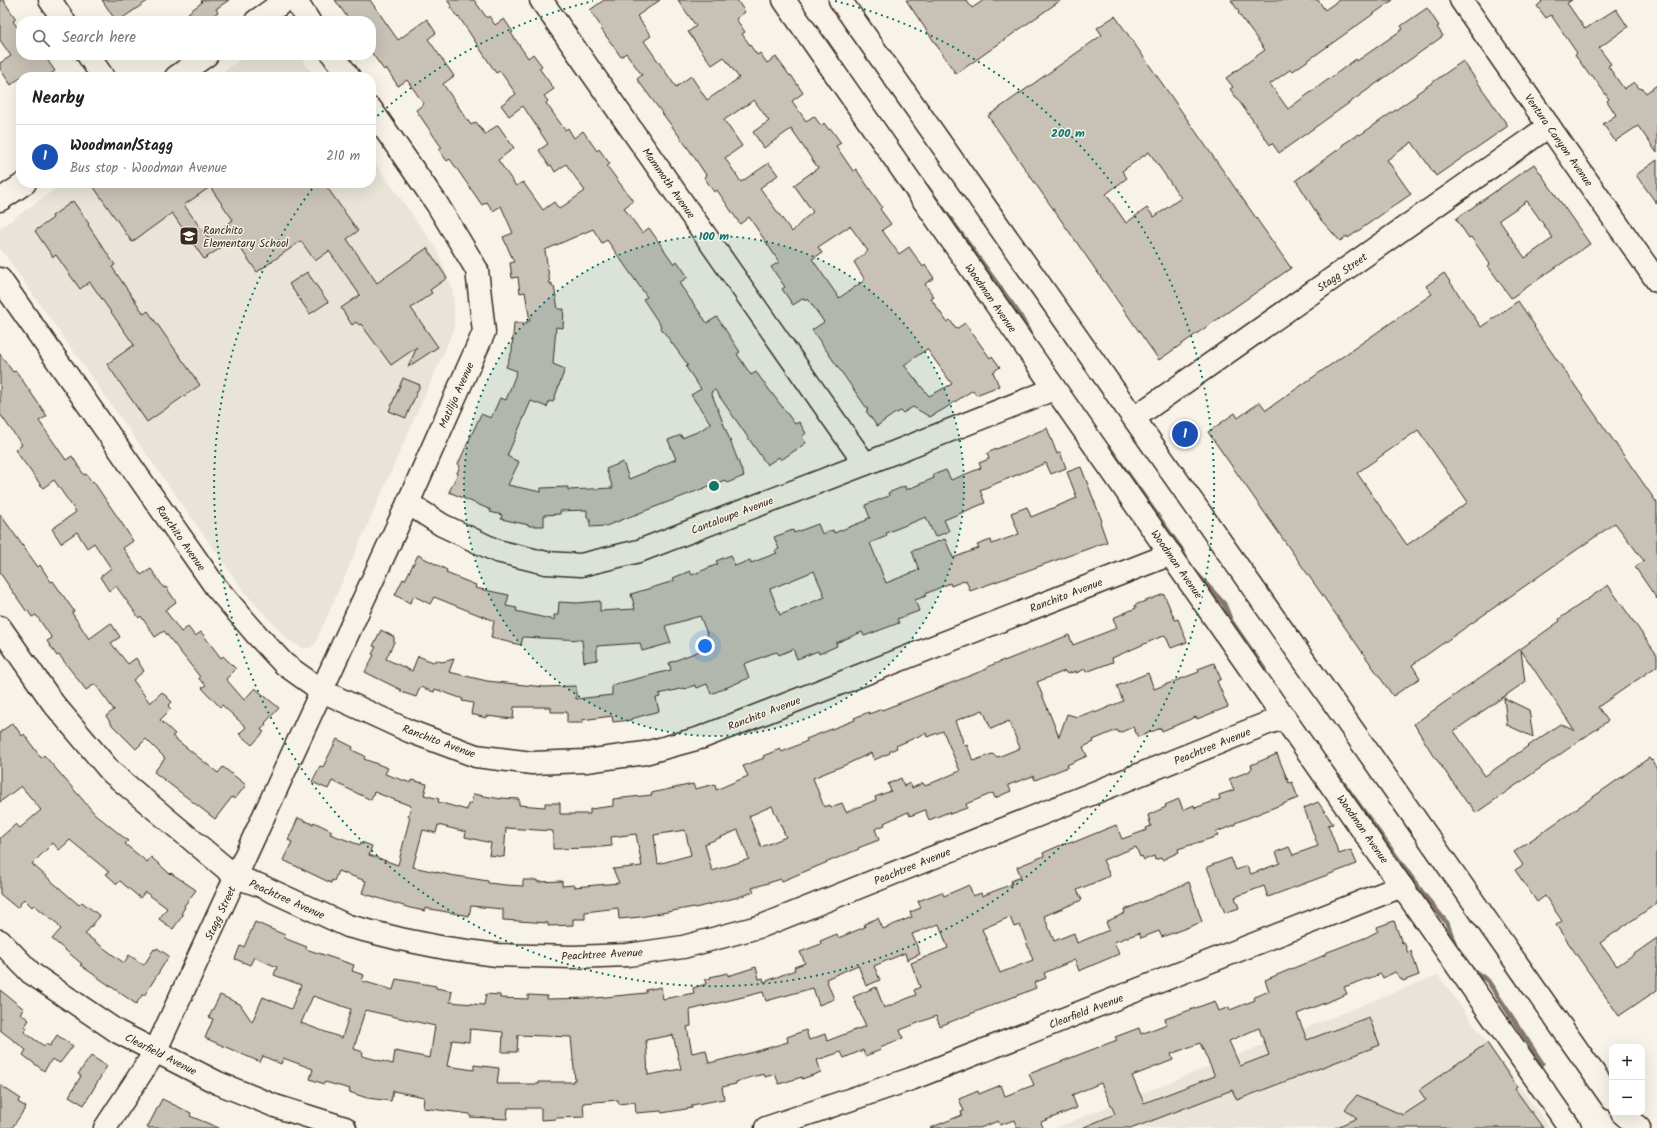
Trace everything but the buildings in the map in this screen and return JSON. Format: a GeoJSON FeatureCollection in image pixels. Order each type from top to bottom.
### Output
{"type":"FeatureCollection","features":[{"type":"Feature","properties":{"kind":"street"},"geometry":{"type":"LineString","coordinates":[[50,0],[61,16]]}},
{"type":"Feature","properties":{"kind":"street"},"geometry":{"type":"LineString","coordinates":[[263,16],[286,0]]}},
{"type":"Feature","properties":{"kind":"street"},"geometry":{"type":"LineString","coordinates":[[295,0],[306,16]]}},
{"type":"Feature","properties":{"kind":"street","name":"Mammoth Avenue"},"geometry":{"type":"LineString","coordinates":[[541,0],[865,464]]}},
{"type":"Feature","properties":{"kind":"street","name":"Woodman Avenue"},"geometry":{"type":"LineString","coordinates":[[784,0],[1570,1128]]}},
{"type":"Feature","properties":{"kind":"street"},"geometry":{"type":"LineString","coordinates":[[840,0],[1625,1117]]}},
{"type":"Feature","properties":{"kind":"street","name":"Ventura Canyon Avenue"},"geometry":{"type":"LineString","coordinates":[[1460,0],[1657,281]]}},
{"type":"Feature","properties":{"kind":"street"},"geometry":{"type":"LineString","coordinates":[[91,60],[100,72]]}},
{"type":"Feature","properties":{"kind":"street"},"geometry":{"type":"LineString","coordinates":[[183,72],[201,60]]}},
{"type":"Feature","properties":{"kind":"street"},"geometry":{"type":"LineString","coordinates":[[337,60],[345,72]]}},
{"type":"Feature","properties":{"kind":"street","name":"Matilija Avenue"},"geometry":{"type":"LineString","coordinates":[[322,691],[484,332],[477,270],[438,204],[376,116]]}},
{"type":"Feature","properties":{"kind":"street","name":"Stagg Street"},"geometry":{"type":"LineString","coordinates":[[1134,418],[1549,126]]}},
{"type":"Feature","properties":{"kind":"street"},"geometry":{"type":"LineString","coordinates":[[0,200],[18,188]]}},
{"type":"Feature","properties":{"kind":"street","name":"Ranchito Avenue"},"geometry":{"type":"LineString","coordinates":[[0,279],[215,586],[257,636],[284,664],[322,691],[408,731],[476,756],[532,763],[586,761],[645,753],[700,738],[1171,554]]}},
{"type":"Feature","properties":{"kind":"street","name":"Cantaloupe Avenue"},"geometry":{"type":"LineString","coordinates":[[408,503],[442,525],[497,552],[546,563],[581,565],[639,551],[1054,389]]}},
{"type":"Feature","properties":{"kind":"street","name":"Peachtree Avenue"},"geometry":{"type":"LineString","coordinates":[[0,627],[53,704],[111,772],[236,877],[348,926],[445,948],[497,955],[573,957],[628,955],[683,948],[762,926],[1254,729],[1285,718]]}},
{"type":"Feature","properties":{"kind":"street","name":"Stagg Street"},"geometry":{"type":"LineString","coordinates":[[105,1128],[155,1052],[322,691]]}},
{"type":"Feature","properties":{"kind":"street","name":"Clearfield Avenue"},"geometry":{"type":"LineString","coordinates":[[766,1128],[911,1079],[1402,886]]}},
{"type":"Feature","properties":{"kind":"street","name":"Clearfield Avenue"},"geometry":{"type":"LineString","coordinates":[[0,941],[31,973],[118,1032],[225,1086],[275,1106],[345,1128]]}},
{"type":"Feature","properties":{"kind":"shaded area"},"geometry":{"type":"Polygon","coordinates":[[[240,60],[303,60],[311,72],[223,72],[240,60]]]}},
{"type":"Feature","properties":{"kind":"shaded area"},"geometry":{"type":"Polygon","coordinates":[[[376,164],[436,248],[452,288],[454,329],[315,644],[310,648],[302,648],[288,640],[245,593],[0,248],[0,228],[57,188],[376,188],[376,164]]]}},
{"type":"Feature","properties":{"kind":"shaded area"},"geometry":{"type":"Polygon","coordinates":[[[1438,975],[1550,1128],[1055,1128],[1438,975]]]}},
{"type":"Feature","properties":{"kind":"waterway"},"geometry":{"type":"LineString","coordinates":[[823,37],[837,57]]}},
{"type":"Feature","properties":{"kind":"waterway"},"geometry":{"type":"LineString","coordinates":[[927,187],[1019,314],[1031,336]]}},
{"type":"Feature","properties":{"kind":"waterway"},"geometry":{"type":"LineString","coordinates":[[1110,449],[1181,549],[1186,559]]}},
{"type":"Feature","properties":{"kind":"waterway"},"geometry":{"type":"LineString","coordinates":[[1195,572],[1224,604],[1231,621],[1264,669]]}},
{"type":"Feature","properties":{"kind":"waterway"},"geometry":{"type":"LineString","coordinates":[[1338,776],[1424,895],[1447,923],[1457,950]]}},
{"type":"Feature","properties":{"kind":"waterway"},"geometry":{"type":"LineString","coordinates":[[1470,968],[1488,981],[1542,1063]]}},
{"type":"Feature","properties":{"kind":"place","name":"Ranchito Elementary School"},"geometry":{"type":"Point","coordinates":[189,236]}},
{"type":"Feature","properties":{"kind":"place","name":"Woodman/Stagg"},"geometry":{"type":"Point","coordinates":[1185,434]}}]}
